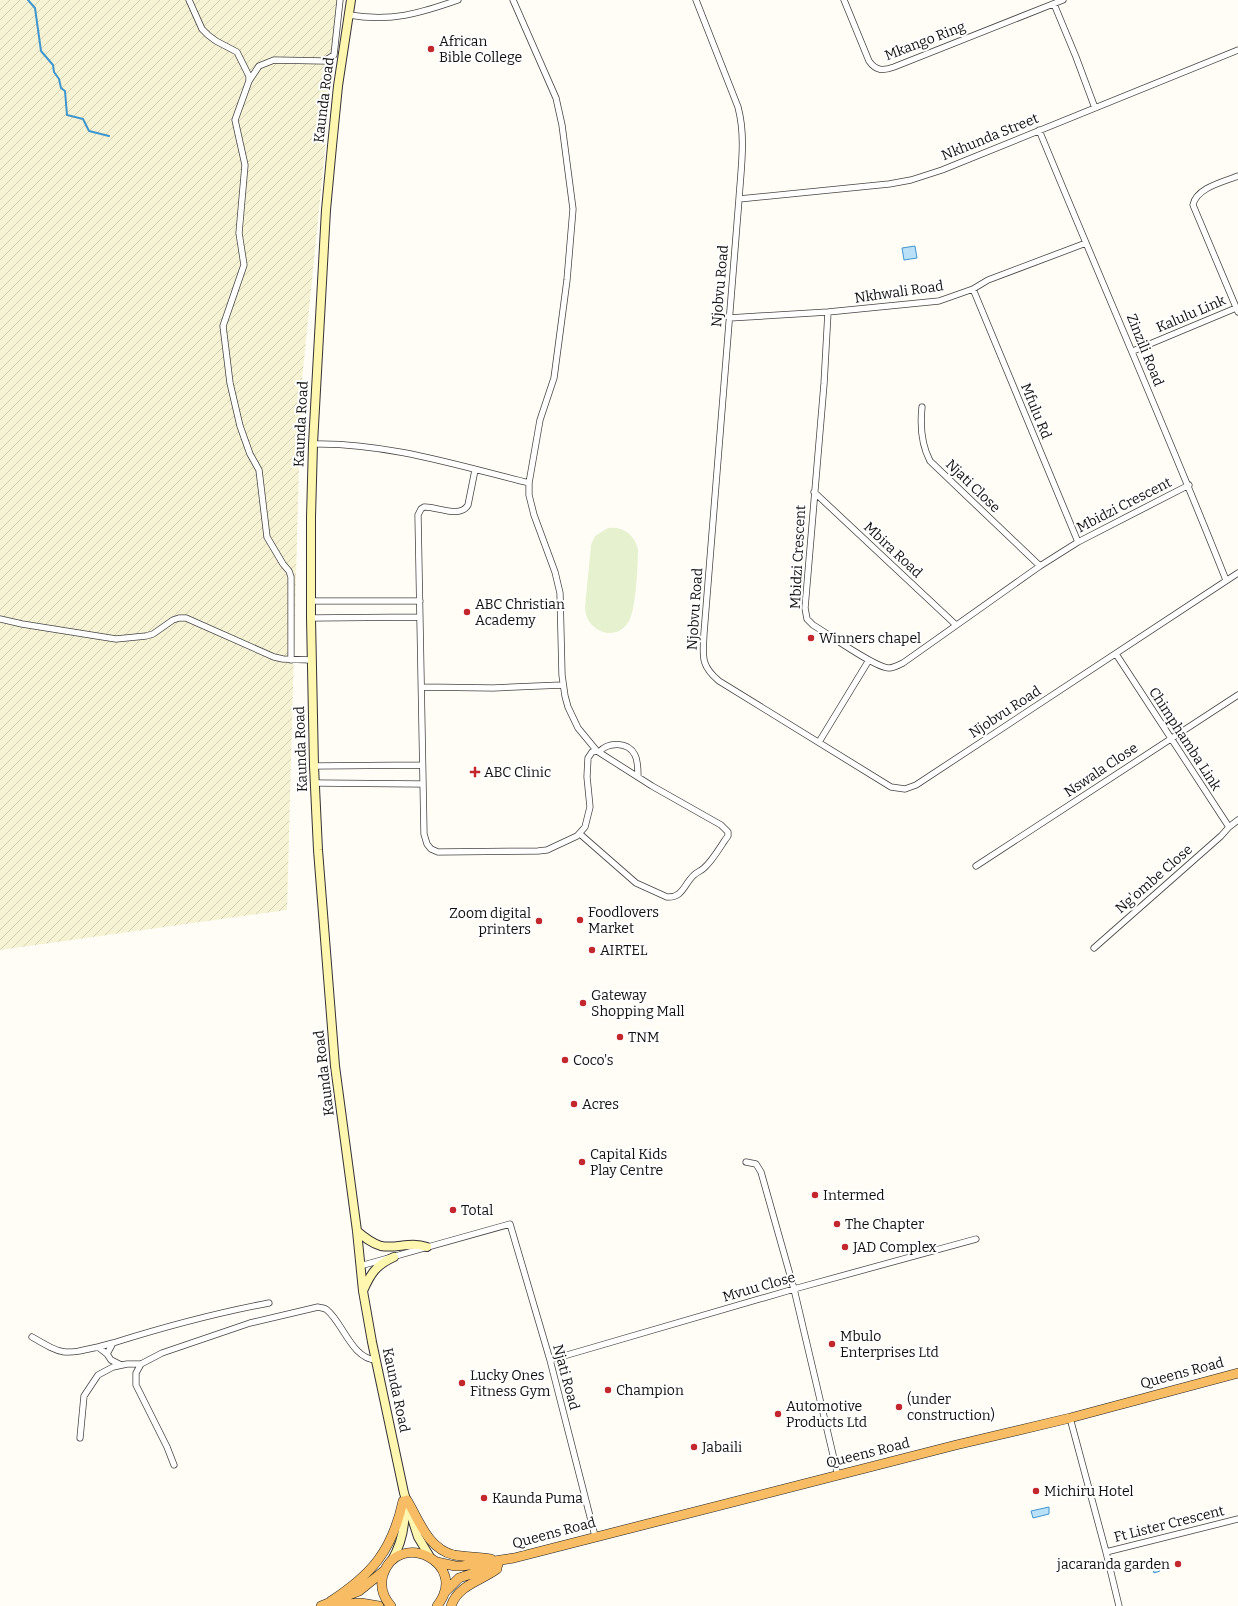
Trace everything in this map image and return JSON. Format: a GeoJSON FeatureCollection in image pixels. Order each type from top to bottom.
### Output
{"type":"FeatureCollection","features":[{"type":"Feature","properties":{"kind":"highway","name":"Queens Road"},"geometry":{"type":"LineString","coordinates":[[503,1561],[595,1536],[838,1476],[956,1445],[1070,1418],[1238,1373]]}},
{"type":"Feature","properties":{"kind":"highway"},"geometry":{"type":"LineString","coordinates":[[405,1498],[427,1536],[442,1550],[453,1554],[503,1561]]}},
{"type":"Feature","properties":{"kind":"highway"},"geometry":{"type":"LineString","coordinates":[[331,1605],[365,1576],[380,1558],[392,1536],[405,1498]]}},
{"type":"Feature","properties":{"kind":"highway"},"geometry":{"type":"LineString","coordinates":[[331,1605],[359,1591],[385,1570],[392,1560],[411,1552],[421,1553],[434,1560],[455,1566],[503,1561]]}},
{"type":"Feature","properties":{"kind":"highway"},"geometry":{"type":"LineString","coordinates":[[434,1560],[443,1571],[446,1582],[444,1593]]}},
{"type":"Feature","properties":{"kind":"highway"},"geometry":{"type":"LineString","coordinates":[[437,1606],[444,1593],[459,1578],[503,1561]]}},
{"type":"Feature","properties":{"kind":"highway"},"geometry":{"type":"LineString","coordinates":[[451,1606],[459,1592],[468,1585],[493,1572],[503,1561]]}},
{"type":"Feature","properties":{"kind":"highway"},"geometry":{"type":"LineString","coordinates":[[385,1570],[382,1580],[382,1591],[386,1601],[391,1606]]}},
{"type":"Feature","properties":{"kind":"highway"},"geometry":{"type":"LineString","coordinates":[[321,1606],[362,1603],[379,1606]]}},
{"type":"Feature","properties":{"kind":"main road","name":"Kaunda Road"},"geometry":{"type":"LineString","coordinates":[[351,0],[338,86],[326,210],[313,444],[311,516],[311,660],[314,766],[323,923],[333,1050],[357,1231],[363,1291],[405,1498],[418,1536],[434,1560]]}},
{"type":"Feature","properties":{"kind":"main road"},"geometry":{"type":"LineString","coordinates":[[357,1231],[367,1239],[382,1246],[418,1244],[427,1247]]}},
{"type":"Feature","properties":{"kind":"main road"},"geometry":{"type":"LineString","coordinates":[[363,1291],[373,1272],[382,1263],[394,1257]]}},
{"type":"Feature","properties":{"kind":"main road","name":"Kaunda Road"},"geometry":{"type":"LineString","coordinates":[[392,1560],[402,1537],[405,1515],[405,1498]]}},
{"type":"Feature","properties":{"kind":"street"},"geometry":{"type":"LineString","coordinates":[[189,0],[202,29],[216,41],[237,52],[249,76],[249,81]]}},
{"type":"Feature","properties":{"kind":"street"},"geometry":{"type":"LineString","coordinates":[[291,660],[291,577],[289,571],[283,564],[267,537],[259,470],[250,454],[240,426],[230,384],[222,326],[244,265],[239,233],[246,166],[235,120],[249,81],[259,66],[274,60],[324,61],[334,55],[340,0]]}},
{"type":"Feature","properties":{"kind":"street"},"geometry":{"type":"LineString","coordinates":[[348,15],[374,18],[394,18],[419,13],[446,2],[458,0]]}},
{"type":"Feature","properties":{"kind":"street"},"geometry":{"type":"LineString","coordinates":[[513,0],[556,98],[562,125],[573,209],[567,280],[554,378],[540,420],[529,483],[529,495],[534,515],[556,572],[560,593],[562,685],[568,707],[573,718],[585,737],[598,751],[638,777],[721,825],[728,832],[725,840],[704,868],[694,874],[681,893],[675,897],[667,898],[636,883],[580,834]]}},
{"type":"Feature","properties":{"kind":"street","name":"Njobvu Road"},"geometry":{"type":"LineString","coordinates":[[696,0],[738,107],[743,144],[704,633],[704,662],[708,671],[719,681],[891,786],[899,789],[910,788],[1238,573]]}},
{"type":"Feature","properties":{"kind":"street","name":"Mkango Ring"},"geometry":{"type":"LineString","coordinates":[[844,0],[869,61],[876,69],[883,70],[1063,0]]}},
{"type":"Feature","properties":{"kind":"street"},"geometry":{"type":"LineString","coordinates":[[1054,4],[1095,108]]}},
{"type":"Feature","properties":{"kind":"street","name":"Nkhunda Street"},"geometry":{"type":"LineString","coordinates":[[739,199],[900,183],[942,170],[1238,50]]}},
{"type":"Feature","properties":{"kind":"street","name":"Zinzili Road"},"geometry":{"type":"LineString","coordinates":[[1039,130],[1133,351],[1226,580]]}},
{"type":"Feature","properties":{"kind":"street"},"geometry":{"type":"LineString","coordinates":[[1237,310],[1193,205],[1195,197],[1202,191],[1238,176]]}},
{"type":"Feature","properties":{"kind":"street","name":"Nkhwali Road"},"geometry":{"type":"LineString","coordinates":[[729,318],[828,312],[939,301],[973,289],[988,280],[1086,243]]}},
{"type":"Feature","properties":{"kind":"street","name":"Mfulu Rd"},"geometry":{"type":"LineString","coordinates":[[973,289],[1078,542]]}},
{"type":"Feature","properties":{"kind":"street","name":"Kalulu Link"},"geometry":{"type":"LineString","coordinates":[[1133,351],[1237,310]]}},
{"type":"Feature","properties":{"kind":"street","name":"Mbidzi Crescent"},"geometry":{"type":"LineString","coordinates":[[828,312],[824,384],[805,612],[807,619],[813,625],[869,660],[889,668],[899,665],[1040,566],[1078,542],[1188,485]]}},
{"type":"Feature","properties":{"kind":"street","name":"Njati Close"},"geometry":{"type":"LineString","coordinates":[[922,407],[920,428],[930,461],[1040,566]]}},
{"type":"Feature","properties":{"kind":"street"},"geometry":{"type":"LineString","coordinates":[[313,444],[351,444],[393,450],[529,483]]}},
{"type":"Feature","properties":{"kind":"street"},"geometry":{"type":"LineString","coordinates":[[475,470],[466,508],[459,511],[428,507],[420,509],[419,512],[422,784],[424,834],[427,844],[434,851],[438,852],[547,850],[580,834],[585,827],[590,807],[587,762],[590,754],[611,745],[624,745],[629,747],[635,755],[638,766],[638,777]]}},
{"type":"Feature","properties":{"kind":"street","name":"Mbira Road"},"geometry":{"type":"LineString","coordinates":[[814,492],[956,625]]}},
{"type":"Feature","properties":{"kind":"street"},"geometry":{"type":"LineString","coordinates":[[311,601],[420,601]]}},
{"type":"Feature","properties":{"kind":"street"},"geometry":{"type":"LineString","coordinates":[[311,618],[420,617]]}},
{"type":"Feature","properties":{"kind":"street"},"geometry":{"type":"LineString","coordinates":[[0,619],[116,639],[153,634],[172,620],[186,618],[274,657],[291,660],[311,660]]}},
{"type":"Feature","properties":{"kind":"street","name":"Chimphamba Link"},"geometry":{"type":"LineString","coordinates":[[1116,654],[1229,827]]}},
{"type":"Feature","properties":{"kind":"street"},"geometry":{"type":"LineString","coordinates":[[819,742],[869,660]]}},
{"type":"Feature","properties":{"kind":"street"},"geometry":{"type":"LineString","coordinates":[[422,686],[493,688],[562,685]]}},
{"type":"Feature","properties":{"kind":"street","name":"Nswala Close"},"geometry":{"type":"LineString","coordinates":[[976,866],[1238,695]]}},
{"type":"Feature","properties":{"kind":"street"},"geometry":{"type":"LineString","coordinates":[[314,766],[422,765]]}},
{"type":"Feature","properties":{"kind":"street"},"geometry":{"type":"LineString","coordinates":[[315,783],[422,784]]}},
{"type":"Feature","properties":{"kind":"street"},"geometry":{"type":"LineString","coordinates":[[1229,827],[1238,820]]}},
{"type":"Feature","properties":{"kind":"street","name":"Ng'ombe Close"},"geometry":{"type":"LineString","coordinates":[[1094,948],[1221,836],[1229,827]]}},
{"type":"Feature","properties":{"kind":"street"},"geometry":{"type":"LineString","coordinates":[[746,1162],[756,1164],[761,1172],[794,1289],[838,1476]]}},
{"type":"Feature","properties":{"kind":"street","name":"Njati Road"},"geometry":{"type":"LineString","coordinates":[[427,1247],[452,1242],[510,1224],[550,1360],[595,1536]]}},
{"type":"Feature","properties":{"kind":"street","name":"Mvuu Close"},"geometry":{"type":"LineString","coordinates":[[550,1360],[794,1289],[976,1239]]}},
{"type":"Feature","properties":{"kind":"street"},"geometry":{"type":"LineString","coordinates":[[360,1266],[427,1247]]}},
{"type":"Feature","properties":{"kind":"street"},"geometry":{"type":"LineString","coordinates":[[32,1337],[56,1351],[71,1353],[113,1343],[170,1325],[237,1308],[269,1303]]}},
{"type":"Feature","properties":{"kind":"street"},"geometry":{"type":"LineString","coordinates":[[80,1438],[84,1396],[98,1375],[113,1367],[141,1364],[162,1353],[250,1323],[318,1307],[327,1310],[352,1344],[369,1360],[376,1360]]}},
{"type":"Feature","properties":{"kind":"street"},"geometry":{"type":"LineString","coordinates":[[107,1354],[113,1343]]}},
{"type":"Feature","properties":{"kind":"street"},"geometry":{"type":"LineString","coordinates":[[98,1347],[107,1354],[111,1360],[121,1365]]}},
{"type":"Feature","properties":{"kind":"street"},"geometry":{"type":"LineString","coordinates":[[141,1364],[136,1373],[136,1385],[174,1465]]}},
{"type":"Feature","properties":{"kind":"street"},"geometry":{"type":"LineString","coordinates":[[1070,1418],[1119,1606]]}},
{"type":"Feature","properties":{"kind":"street","name":"Ft Lister Crescent"},"geometry":{"type":"LineString","coordinates":[[1106,1552],[1238,1519]]}},
{"type":"Feature","properties":{"kind":"shaded area"},"geometry":{"type":"Polygon","coordinates":[[[0,0],[340,0],[301,390],[287,910],[0,950],[0,0]]]}},
{"type":"Feature","properties":{"kind":"green space"},"geometry":{"type":"Polygon","coordinates":[[[608,528],[618,528],[627,532],[634,539],[638,549],[636,586],[629,621],[617,632],[609,633],[602,632],[590,623],[586,615],[585,607],[591,545],[595,536],[608,528]]]}},
{"type":"Feature","properties":{"kind":"water"},"geometry":{"type":"Polygon","coordinates":[[[915,246],[917,258],[904,260],[902,248],[915,246]]]}},
{"type":"Feature","properties":{"kind":"water"},"geometry":{"type":"Polygon","coordinates":[[[1049,1507],[1049,1514],[1033,1518],[1031,1511],[1049,1507]]]}},
{"type":"Feature","properties":{"kind":"water"},"geometry":{"type":"Polygon","coordinates":[[[1157,1560],[1160,1571],[1154,1573],[1151,1561],[1157,1560]]]}},
{"type":"Feature","properties":{"kind":"waterway"},"geometry":{"type":"LineString","coordinates":[[28,0],[35,8],[41,51],[53,65],[54,72],[59,79],[61,88],[65,91],[67,115],[83,119],[89,131],[109,136]]}},
{"type":"Feature","properties":{"kind":"place","name":"African Bible College"},"geometry":{"type":"Point","coordinates":[431,49]}},
{"type":"Feature","properties":{"kind":"place","name":"ABC Christian Academy"},"geometry":{"type":"Point","coordinates":[467,612]}},
{"type":"Feature","properties":{"kind":"place","name":"Winners chapel"},"geometry":{"type":"Point","coordinates":[811,638]}},
{"type":"Feature","properties":{"kind":"place","name":"ABC Clinic"},"geometry":{"type":"Point","coordinates":[475,772]}},
{"type":"Feature","properties":{"kind":"place","name":"Foodlovers Market"},"geometry":{"type":"Point","coordinates":[580,920]}},
{"type":"Feature","properties":{"kind":"place","name":"Zoom digital printers"},"geometry":{"type":"Point","coordinates":[539,921]}},
{"type":"Feature","properties":{"kind":"place","name":"AIRTEL"},"geometry":{"type":"Point","coordinates":[592,950]}},
{"type":"Feature","properties":{"kind":"place","name":"Gateway Shopping Mall"},"geometry":{"type":"Point","coordinates":[583,1003]}},
{"type":"Feature","properties":{"kind":"place","name":"TNM"},"geometry":{"type":"Point","coordinates":[620,1037]}},
{"type":"Feature","properties":{"kind":"place","name":"Coco's"},"geometry":{"type":"Point","coordinates":[565,1060]}},
{"type":"Feature","properties":{"kind":"place","name":"Acres"},"geometry":{"type":"Point","coordinates":[574,1104]}},
{"type":"Feature","properties":{"kind":"place","name":"Capital Kids Play Centre"},"geometry":{"type":"Point","coordinates":[582,1162]}},
{"type":"Feature","properties":{"kind":"place","name":"Intermed"},"geometry":{"type":"Point","coordinates":[815,1195]}},
{"type":"Feature","properties":{"kind":"place","name":"Total"},"geometry":{"type":"Point","coordinates":[453,1210]}},
{"type":"Feature","properties":{"kind":"place","name":"The Chapter"},"geometry":{"type":"Point","coordinates":[837,1224]}},
{"type":"Feature","properties":{"kind":"place","name":"JAD Complex"},"geometry":{"type":"Point","coordinates":[845,1247]}},
{"type":"Feature","properties":{"kind":"place","name":"Mbulo Enterprises Ltd"},"geometry":{"type":"Point","coordinates":[832,1344]}},
{"type":"Feature","properties":{"kind":"place","name":"Lucky Ones Fitness Gym"},"geometry":{"type":"Point","coordinates":[462,1383]}},
{"type":"Feature","properties":{"kind":"place","name":"Champion"},"geometry":{"type":"Point","coordinates":[608,1390]}},
{"type":"Feature","properties":{"kind":"place","name":"(under construction)"},"geometry":{"type":"Point","coordinates":[899,1407]}},
{"type":"Feature","properties":{"kind":"place","name":"Automotive Products Ltd"},"geometry":{"type":"Point","coordinates":[778,1414]}},
{"type":"Feature","properties":{"kind":"place","name":"Jabaili"},"geometry":{"type":"Point","coordinates":[694,1447]}},
{"type":"Feature","properties":{"kind":"place","name":"Michiru Hotel"},"geometry":{"type":"Point","coordinates":[1036,1491]}},
{"type":"Feature","properties":{"kind":"place","name":"Kaunda Puma"},"geometry":{"type":"Point","coordinates":[484,1498]}},
{"type":"Feature","properties":{"kind":"place","name":"jacaranda garden"},"geometry":{"type":"Point","coordinates":[1178,1564]}}]}
